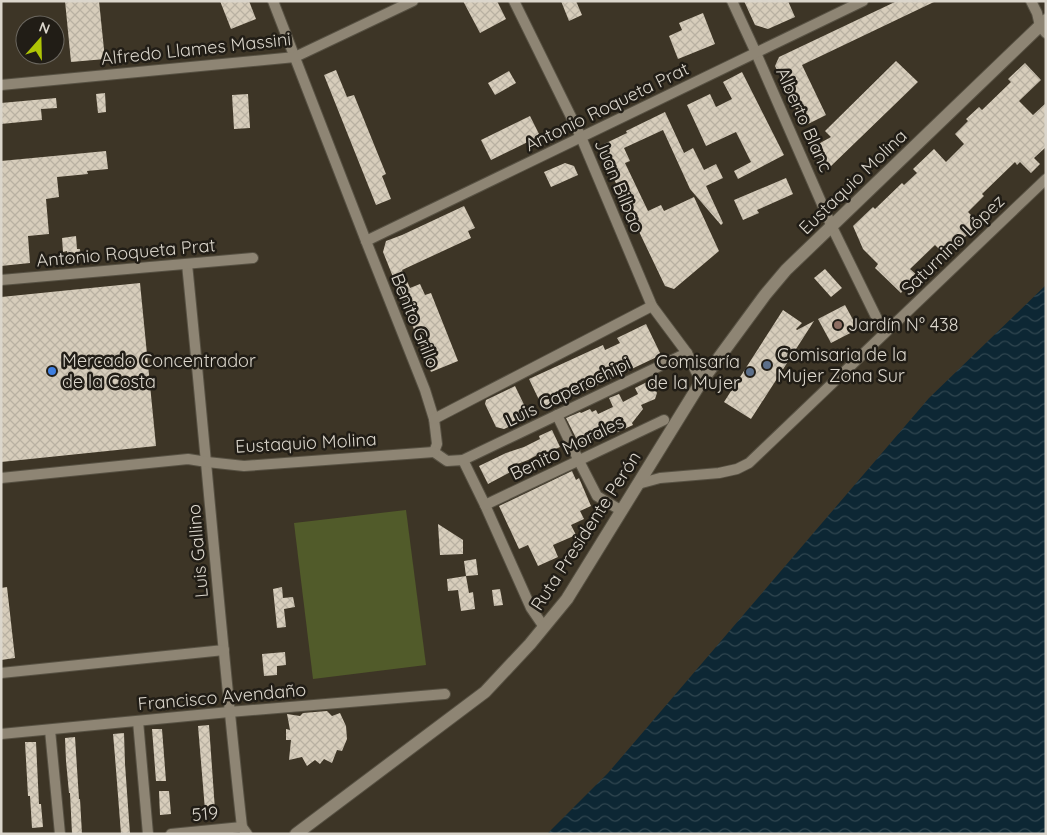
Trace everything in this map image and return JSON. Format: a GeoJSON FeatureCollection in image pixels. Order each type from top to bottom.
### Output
{"type":"FeatureCollection","features":[{"type":"Feature","properties":{"kind":"main road","name":"Eustaquio Molina"},"geometry":{"type":"LineString","coordinates":[[701,382],[770,288],[786,270],[1044,26]]}},
{"type":"Feature","properties":{"kind":"main road","name":"Ruta Presidente Perón"},"geometry":{"type":"LineString","coordinates":[[296,834],[485,692],[530,644],[567,599],[701,382]]}},
{"type":"Feature","properties":{"kind":"street","name":"Benito Grillo"},"geometry":{"type":"LineString","coordinates":[[273,1],[425,390],[434,419],[437,444],[434,452]]}},
{"type":"Feature","properties":{"kind":"street","name":"Alfredo Llames Massini"},"geometry":{"type":"LineString","coordinates":[[1,85],[295,57],[413,1]]}},
{"type":"Feature","properties":{"kind":"street","name":"Juan Bilbao"},"geometry":{"type":"LineString","coordinates":[[514,1],[581,137],[652,306],[687,353],[701,382]]}},
{"type":"Feature","properties":{"kind":"street","name":"Alberto Blanc"},"geometry":{"type":"LineString","coordinates":[[732,1],[832,227],[884,333]]}},
{"type":"Feature","properties":{"kind":"street","name":"Antonio Roqueta Prat"},"geometry":{"type":"LineString","coordinates":[[366,241],[863,1]]}},
{"type":"Feature","properties":{"kind":"street"},"geometry":{"type":"LineString","coordinates":[[1030,1],[1044,26]]}},
{"type":"Feature","properties":{"kind":"street","name":"Saturnino López"},"geometry":{"type":"LineString","coordinates":[[638,484],[660,478],[719,473],[737,469],[749,463],[1046,179]]}},
{"type":"Feature","properties":{"kind":"street","name":"Antonio Roqueta Prat"},"geometry":{"type":"LineString","coordinates":[[1,280],[253,258]]}},
{"type":"Feature","properties":{"kind":"street","name":"Luis Gallino"},"geometry":{"type":"LineString","coordinates":[[187,264],[229,712],[245,831]]}},
{"type":"Feature","properties":{"kind":"street"},"geometry":{"type":"LineString","coordinates":[[434,419],[652,306]]}},
{"type":"Feature","properties":{"kind":"street","name":"Luis Caperochipi"},"geometry":{"type":"LineString","coordinates":[[463,460],[687,353]]}},
{"type":"Feature","properties":{"kind":"street"},"geometry":{"type":"LineString","coordinates":[[557,415],[578,461],[597,496],[622,511]]}},
{"type":"Feature","properties":{"kind":"street","name":"Benito Morales"},"geometry":{"type":"LineString","coordinates":[[485,505],[664,420]]}},
{"type":"Feature","properties":{"kind":"street"},"geometry":{"type":"LineString","coordinates":[[434,452],[447,461],[463,460],[531,608],[544,627]]}},
{"type":"Feature","properties":{"kind":"street","name":"Eustaquio Molina"},"geometry":{"type":"LineString","coordinates":[[1,478],[188,459],[244,466],[434,452]]}},
{"type":"Feature","properties":{"kind":"street"},"geometry":{"type":"LineString","coordinates":[[1,673],[224,650]]}},
{"type":"Feature","properties":{"kind":"street","name":"Francisco Avendaño"},"geometry":{"type":"LineString","coordinates":[[1,734],[445,694]]}},
{"type":"Feature","properties":{"kind":"street"},"geometry":{"type":"LineString","coordinates":[[138,721],[148,834]]}},
{"type":"Feature","properties":{"kind":"street"},"geometry":{"type":"LineString","coordinates":[[50,730],[60,834]]}},
{"type":"Feature","properties":{"kind":"street","name":"519"},"geometry":{"type":"LineString","coordinates":[[171,834],[245,831]]}},
{"type":"Feature","properties":{"kind":"green space"},"geometry":{"type":"Polygon","coordinates":[[[406,510],[426,665],[313,679],[294,523],[406,510]]]}},
{"type":"Feature","properties":{"kind":"water"},"geometry":{"type":"Polygon","coordinates":[[[1046,285],[1046,834],[547,834],[608,773],[929,398],[1046,285]]]}},
{"type":"Feature","properties":{"kind":"building"},"geometry":{"type":"Polygon","coordinates":[[[65,1],[99,1],[105,59],[71,62],[65,1]]]}},
{"type":"Feature","properties":{"kind":"building"},"geometry":{"type":"Polygon","coordinates":[[[220,1],[249,1],[256,19],[231,29],[220,1]]]}},
{"type":"Feature","properties":{"kind":"building"},"geometry":{"type":"Polygon","coordinates":[[[463,1],[497,1],[506,19],[480,33],[463,1]]]}},
{"type":"Feature","properties":{"kind":"building"},"geometry":{"type":"Polygon","coordinates":[[[561,1],[576,1],[582,15],[569,21],[561,1]]]}},
{"type":"Feature","properties":{"kind":"building"},"geometry":{"type":"Polygon","coordinates":[[[744,1],[788,1],[795,17],[768,29],[755,25],[744,1]]]}},
{"type":"Feature","properties":{"kind":"building"},"geometry":{"type":"Polygon","coordinates":[[[897,1],[936,1],[802,65],[826,115],[804,126],[775,66],[779,57],[897,1]]]}},
{"type":"Feature","properties":{"kind":"building"},"geometry":{"type":"Polygon","coordinates":[[[703,13],[715,44],[678,59],[669,36],[682,30],[679,23],[703,13]]]}},
{"type":"Feature","properties":{"kind":"building"},"geometry":{"type":"Polygon","coordinates":[[[896,61],[918,82],[830,167],[823,165],[813,147],[831,137],[825,131],[896,61]]]}},
{"type":"Feature","properties":{"kind":"building"},"geometry":{"type":"Polygon","coordinates":[[[1025,63],[1041,80],[1019,101],[1033,115],[1046,103],[1046,147],[1034,158],[1040,164],[1031,173],[1020,162],[1017,165],[1015,162],[982,194],[984,196],[968,212],[979,223],[955,247],[952,244],[943,253],[935,245],[910,269],[920,278],[901,293],[875,268],[878,264],[863,249],[853,226],[873,207],[875,209],[902,183],[904,185],[917,173],[913,169],[934,149],[946,162],[964,144],[955,134],[968,121],[966,119],[979,107],[982,110],[1011,82],[1008,79],[1025,63]]]}},
{"type":"Feature","properties":{"kind":"building"},"geometry":{"type":"Polygon","coordinates":[[[336,70],[347,97],[354,95],[386,174],[382,176],[391,199],[376,205],[324,75],[336,70]]]}},
{"type":"Feature","properties":{"kind":"building"},"geometry":{"type":"Polygon","coordinates":[[[509,71],[516,83],[495,95],[488,83],[509,71]]]}},
{"type":"Feature","properties":{"kind":"building"},"geometry":{"type":"Polygon","coordinates":[[[742,72],[784,155],[738,179],[734,171],[751,162],[736,132],[706,146],[687,105],[710,94],[716,107],[732,99],[723,82],[742,72]]]}},
{"type":"Feature","properties":{"kind":"building"},"geometry":{"type":"Polygon","coordinates":[[[105,93],[106,112],[98,113],[96,94],[105,93]]]}},
{"type":"Feature","properties":{"kind":"building"},"geometry":{"type":"Polygon","coordinates":[[[248,94],[250,128],[234,129],[232,95],[248,94]]]}},
{"type":"Feature","properties":{"kind":"building"},"geometry":{"type":"Polygon","coordinates":[[[56,98],[57,108],[41,109],[42,120],[1,124],[1,103],[56,98]]]}},
{"type":"Feature","properties":{"kind":"building"},"geometry":{"type":"Polygon","coordinates":[[[665,112],[684,153],[693,148],[704,170],[716,164],[723,178],[706,186],[723,223],[721,225],[690,189],[663,130],[624,148],[630,161],[625,163],[648,211],[661,205],[664,211],[694,197],[719,251],[674,289],[665,286],[601,152],[604,144],[665,112]]]}},
{"type":"Feature","properties":{"kind":"building"},"geometry":{"type":"Polygon","coordinates":[[[530,116],[540,136],[491,160],[481,140],[530,116]]]}},
{"type":"Feature","properties":{"kind":"building"},"geometry":{"type":"Polygon","coordinates":[[[106,151],[108,169],[87,171],[88,174],[57,177],[59,197],[46,199],[49,234],[28,236],[30,263],[1,266],[1,161],[106,151]]]}},
{"type":"Feature","properties":{"kind":"building"},"geometry":{"type":"Polygon","coordinates":[[[565,163],[574,166],[578,175],[551,187],[544,172],[565,163]]]}},
{"type":"Feature","properties":{"kind":"building"},"geometry":{"type":"Polygon","coordinates":[[[786,178],[793,194],[757,210],[759,213],[743,220],[734,200],[786,178]]]}},
{"type":"Feature","properties":{"kind":"building"},"geometry":{"type":"Polygon","coordinates":[[[464,206],[475,228],[468,231],[471,238],[402,270],[410,288],[420,284],[425,295],[431,293],[458,361],[431,372],[383,252],[386,241],[464,206]]]}},
{"type":"Feature","properties":{"kind":"building"},"geometry":{"type":"Polygon","coordinates":[[[76,236],[77,249],[80,249],[81,258],[68,260],[67,251],[63,252],[62,238],[76,236]]]}},
{"type":"Feature","properties":{"kind":"building"},"geometry":{"type":"Polygon","coordinates":[[[825,269],[842,288],[831,297],[814,278],[825,269]]]}},
{"type":"Feature","properties":{"kind":"building"},"geometry":{"type":"Polygon","coordinates":[[[140,283],[156,446],[1,462],[1,297],[140,283]]]}},
{"type":"Feature","properties":{"kind":"building"},"geometry":{"type":"Polygon","coordinates":[[[845,305],[858,329],[831,343],[818,319],[845,305]]]}},
{"type":"Feature","properties":{"kind":"building","name":"Comisaria de la Mujer Zona Sur"},"geometry":{"type":"Polygon","coordinates":[[[783,310],[802,323],[797,330],[814,321],[751,419],[724,402],[783,310]]]}},
{"type":"Feature","properties":{"kind":"building"},"geometry":{"type":"Polygon","coordinates":[[[646,324],[661,355],[579,394],[576,388],[552,400],[554,404],[546,407],[543,401],[540,402],[529,379],[603,345],[605,350],[620,343],[617,338],[646,324]]]}},
{"type":"Feature","properties":{"kind":"building"},"geometry":{"type":"Polygon","coordinates":[[[651,380],[657,393],[655,399],[641,405],[643,409],[632,423],[633,425],[611,435],[609,432],[580,446],[566,418],[590,409],[592,412],[596,410],[598,414],[613,407],[609,398],[619,394],[623,402],[638,394],[635,388],[651,380]]]}},
{"type":"Feature","properties":{"kind":"building"},"geometry":{"type":"Polygon","coordinates":[[[515,386],[530,417],[504,429],[496,427],[485,404],[486,400],[515,386]]]}},
{"type":"Feature","properties":{"kind":"building"},"geometry":{"type":"Polygon","coordinates":[[[552,430],[560,447],[547,453],[546,450],[512,466],[514,470],[488,484],[479,466],[524,447],[540,439],[539,436],[552,430]]]}},
{"type":"Feature","properties":{"kind":"building"},"geometry":{"type":"Polygon","coordinates":[[[572,471],[576,480],[579,478],[591,506],[580,511],[584,519],[571,525],[576,535],[553,545],[558,557],[538,566],[528,545],[519,549],[499,506],[572,471]]]}},
{"type":"Feature","properties":{"kind":"building"},"geometry":{"type":"Polygon","coordinates":[[[438,524],[463,540],[463,554],[440,555],[438,524]]]}},
{"type":"Feature","properties":{"kind":"building"},"geometry":{"type":"Polygon","coordinates":[[[476,559],[478,575],[466,576],[464,561],[476,559]]]}},
{"type":"Feature","properties":{"kind":"building"},"geometry":{"type":"Polygon","coordinates":[[[466,576],[469,593],[473,592],[475,609],[461,611],[458,590],[448,591],[447,579],[466,576]]]}},
{"type":"Feature","properties":{"kind":"building"},"geometry":{"type":"Polygon","coordinates":[[[7,587],[15,658],[1,660],[1,588],[7,587]]]}},
{"type":"Feature","properties":{"kind":"building"},"geometry":{"type":"Polygon","coordinates":[[[282,587],[283,598],[293,597],[295,607],[284,609],[286,627],[277,628],[273,589],[282,587]]]}},
{"type":"Feature","properties":{"kind":"building"},"geometry":{"type":"Polygon","coordinates":[[[500,589],[503,605],[494,606],[492,590],[500,589]]]}},
{"type":"Feature","properties":{"kind":"building"},"geometry":{"type":"Polygon","coordinates":[[[285,652],[286,665],[277,666],[277,675],[264,676],[262,654],[285,652]]]}},
{"type":"Feature","properties":{"kind":"building"},"geometry":{"type":"Polygon","coordinates":[[[327,711],[332,716],[340,713],[346,726],[347,739],[342,751],[337,750],[332,763],[324,759],[320,764],[315,760],[307,766],[302,757],[289,760],[291,740],[286,740],[286,729],[290,730],[287,714],[300,716],[303,713],[327,711]]]}},
{"type":"Feature","properties":{"kind":"building"},"geometry":{"type":"Polygon","coordinates":[[[209,725],[215,810],[205,810],[198,726],[209,725]]]}},
{"type":"Feature","properties":{"kind":"building"},"geometry":{"type":"Polygon","coordinates":[[[152,729],[162,729],[166,781],[156,781],[152,729]]]}},
{"type":"Feature","properties":{"kind":"building"},"geometry":{"type":"Polygon","coordinates":[[[124,733],[130,834],[121,834],[113,734],[124,733]]]}},
{"type":"Feature","properties":{"kind":"building"},"geometry":{"type":"Polygon","coordinates":[[[75,737],[82,834],[72,834],[66,761],[65,738],[75,737]]]}},
{"type":"Feature","properties":{"kind":"building"},"geometry":{"type":"Polygon","coordinates":[[[25,742],[36,742],[39,804],[41,804],[43,827],[32,828],[25,742]]]}},
{"type":"Feature","properties":{"kind":"building"},"geometry":{"type":"Polygon","coordinates":[[[159,791],[169,791],[171,814],[160,815],[159,791]]]}},
{"type":"Feature","properties":{"kind":"place","name":"Jardín N° 438"},"geometry":{"type":"Point","coordinates":[838,325]}},
{"type":"Feature","properties":{"kind":"place","name":"Comisaria de la Mujer Zona Sur"},"geometry":{"type":"Point","coordinates":[767,365]}},
{"type":"Feature","properties":{"kind":"place","name":"Mercado Concentrador de la Costa"},"geometry":{"type":"Point","coordinates":[52,371]}},
{"type":"Feature","properties":{"kind":"place","name":"Comisaría de la Mujer"},"geometry":{"type":"Point","coordinates":[750,372]}}]}
